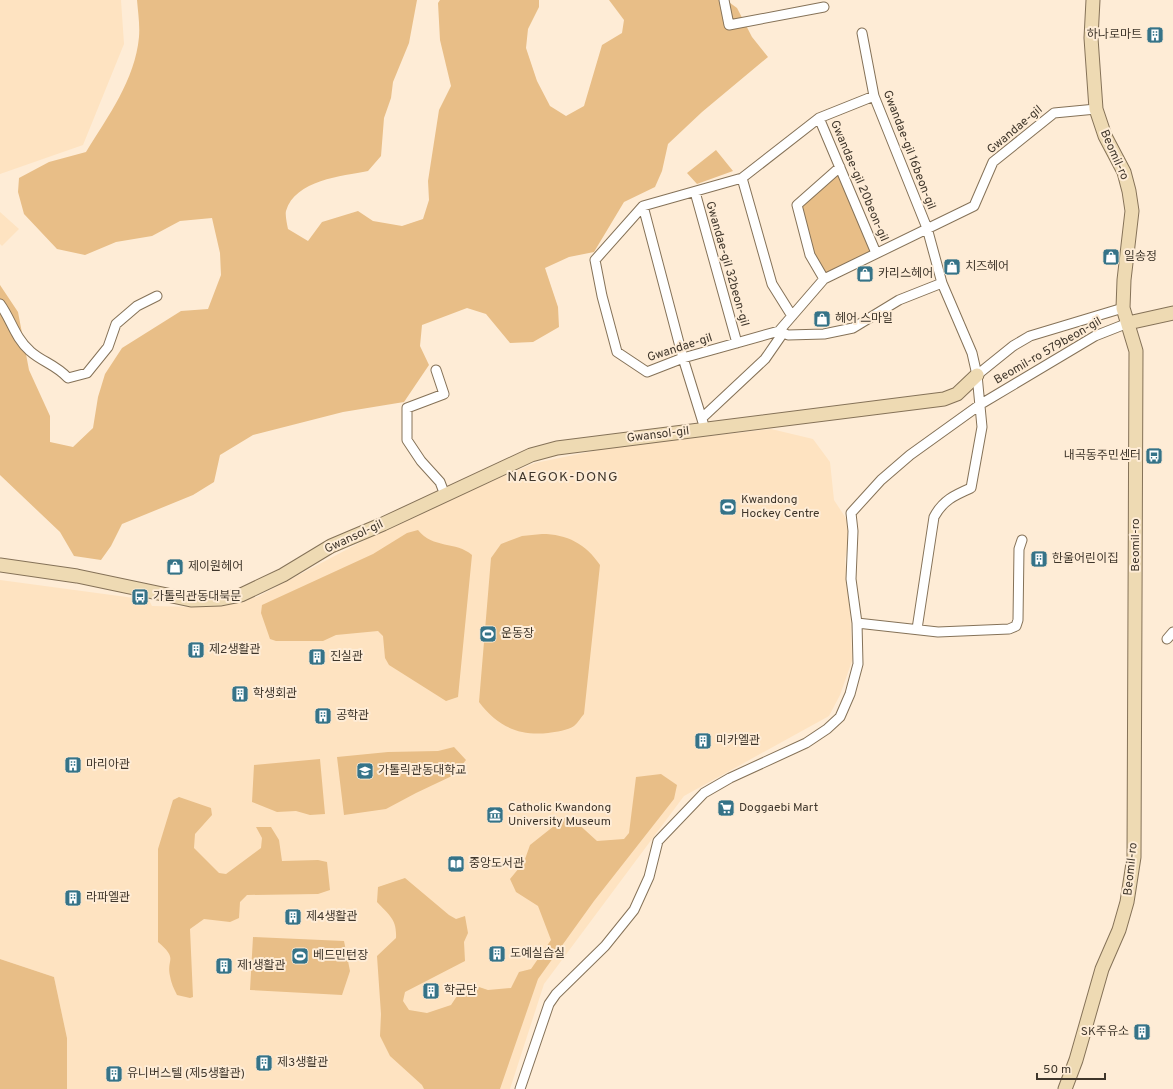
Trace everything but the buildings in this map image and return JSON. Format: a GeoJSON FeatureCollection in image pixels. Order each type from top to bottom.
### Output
{"type":"FeatureCollection","features":[{"type":"Feature","properties":{"kind":"street"},"geometry":{"type":"LineString","coordinates":[[724,0],[729,25],[824,7]]}},
{"type":"Feature","properties":{"kind":"street","name":"Beomil-ro"},"geometry":{"type":"LineString","coordinates":[[1065,1089],[1076,1060],[1102,969],[1119,930],[1127,902],[1134,857],[1136,351],[1123,308],[1124,280],[1132,211],[1124,172],[1105,136],[1096,110],[1091,38],[1093,0]]}},
{"type":"Feature","properties":{"kind":"street","name":"Gwandae-gil 16beon-gil"},"geometry":{"type":"LineString","coordinates":[[862,33],[874,96],[927,228]]}},
{"type":"Feature","properties":{"kind":"street"},"geometry":{"type":"LineString","coordinates":[[643,206],[742,178],[819,118],[874,96]]}},
{"type":"Feature","properties":{"kind":"street","name":"Gwandae-gil"},"geometry":{"type":"LineString","coordinates":[[643,206],[595,260],[604,303],[617,352],[646,372],[683,358],[781,332],[792,316],[824,278],[974,206],[994,162],[1054,113],[1096,110]]}},
{"type":"Feature","properties":{"kind":"street","name":"Gwandae-gil 20beon-gil"},"geometry":{"type":"LineString","coordinates":[[819,118],[876,252]]}},
{"type":"Feature","properties":{"kind":"street"},"geometry":{"type":"LineString","coordinates":[[824,278],[810,255],[797,205],[840,167]]}},
{"type":"Feature","properties":{"kind":"street"},"geometry":{"type":"LineString","coordinates":[[742,178],[772,284],[792,316]]}},
{"type":"Feature","properties":{"kind":"street","name":"Gwandae-gil 32beon-gil"},"geometry":{"type":"LineString","coordinates":[[694,192],[737,343]]}},
{"type":"Feature","properties":{"kind":"street","name":"Gwansol-gil"},"geometry":{"type":"LineString","coordinates":[[643,206],[683,358],[703,423]]}},
{"type":"Feature","properties":{"kind":"street","name":"Beomil-ro 579beon-gil"},"geometry":{"type":"LineString","coordinates":[[917,630],[934,517],[940,507],[949,498],[971,488],[982,427],[977,375],[972,353],[942,283],[927,228]]}},
{"type":"Feature","properties":{"kind":"street"},"geometry":{"type":"LineString","coordinates":[[703,423],[765,359],[781,332],[788,335],[824,334],[853,328],[899,300],[942,283]]}},
{"type":"Feature","properties":{"kind":"street"},"geometry":{"type":"LineString","coordinates":[[0,304],[19,340],[30,352],[58,368],[68,378],[87,373],[108,347],[116,324],[137,306],[157,296]]}},
{"type":"Feature","properties":{"kind":"street"},"geometry":{"type":"LineString","coordinates":[[977,375],[1013,346],[1030,336],[1123,308]]}},
{"type":"Feature","properties":{"kind":"street"},"geometry":{"type":"LineString","coordinates":[[1128,323],[1173,313]]}},
{"type":"Feature","properties":{"kind":"street","name":"Beomil-ro 579beon-gil"},"geometry":{"type":"LineString","coordinates":[[857,623],[851,579],[851,513],[881,480],[910,455],[980,404],[1095,336],[1128,323]]}},
{"type":"Feature","properties":{"kind":"street"},"geometry":{"type":"LineString","coordinates":[[436,370],[444,394],[407,408],[407,440],[421,461],[440,482],[445,495]]}},
{"type":"Feature","properties":{"kind":"street","name":"Gwansol-gil"},"geometry":{"type":"LineString","coordinates":[[0,565],[77,576],[191,600],[221,599],[241,595],[262,585],[331,546],[532,455],[557,448],[703,423],[944,399],[957,394],[977,375]]}},
{"type":"Feature","properties":{"kind":"street"},"geometry":{"type":"LineString","coordinates":[[520,1089],[548,1004],[556,994],[605,946],[634,910],[649,877],[655,848],[662,836],[704,793],[730,778],[806,742],[827,729],[840,717],[856,676],[858,664],[857,623],[938,632],[1009,629],[1016,626],[1018,620],[1019,549],[1022,540]]}},
{"type":"Feature","properties":{"kind":"shaded area"},"geometry":{"type":"Polygon","coordinates":[[[0,0],[121,0],[124,44],[83,145],[0,174],[0,0]]]}},
{"type":"Feature","properties":{"kind":"shaded area"},"geometry":{"type":"Polygon","coordinates":[[[137,0],[417,0],[409,43],[393,82],[391,98],[384,118],[381,156],[368,171],[321,181],[309,186],[299,192],[291,201],[286,211],[288,229],[308,241],[322,222],[358,211],[373,221],[402,226],[423,219],[429,200],[428,181],[439,110],[451,86],[440,40],[438,3],[440,0],[539,0],[539,7],[528,29],[526,48],[537,81],[550,106],[566,116],[584,106],[602,45],[622,33],[624,20],[609,0],[726,0],[737,8],[752,37],[768,57],[702,112],[668,144],[662,171],[655,187],[624,202],[594,252],[569,257],[545,268],[558,307],[559,327],[533,342],[510,343],[486,314],[467,308],[422,325],[420,346],[429,365],[404,402],[343,412],[253,435],[220,455],[214,482],[193,495],[122,524],[111,546],[101,560],[74,556],[60,532],[0,475],[0,285],[18,312],[29,370],[50,416],[50,442],[73,447],[93,428],[98,397],[105,374],[122,348],[181,311],[208,309],[221,275],[220,253],[212,218],[180,221],[152,236],[116,242],[85,255],[57,249],[24,214],[18,192],[19,178],[49,162],[86,152],[103,125],[119,97],[132,68],[139,37],[137,0]]]}},
{"type":"Feature","properties":{"kind":"shaded area"},"geometry":{"type":"Polygon","coordinates":[[[716,150],[733,171],[697,184],[687,173],[716,150]]]}},
{"type":"Feature","properties":{"kind":"shaded area"},"geometry":{"type":"Polygon","coordinates":[[[840,167],[876,253],[824,279],[810,255],[797,205],[840,167]]]}},
{"type":"Feature","properties":{"kind":"shaded area"},"geometry":{"type":"Polygon","coordinates":[[[0,212],[19,229],[2,246],[0,244],[0,212]]]}},
{"type":"Feature","properties":{"kind":"shaded area","name":"가톨릭관동대학교"},"geometry":{"type":"Polygon","coordinates":[[[771,429],[813,439],[830,462],[834,500],[847,520],[851,535],[845,559],[850,608],[852,661],[840,695],[829,716],[684,796],[544,984],[510,1089],[67,1089],[67,1038],[54,977],[0,959],[0,580],[149,600],[152,606],[198,607],[257,597],[412,515],[535,463],[613,447],[771,429]]]}},
{"type":"Feature","properties":{"kind":"shaded area"},"geometry":{"type":"Polygon","coordinates":[[[418,530],[424,536],[437,543],[459,548],[472,555],[458,697],[446,701],[389,665],[385,658],[383,636],[378,631],[336,635],[323,641],[276,641],[270,639],[261,613],[262,605],[373,554],[407,533],[418,530]]]}},
{"type":"Feature","properties":{"kind":"shaded area"},"geometry":{"type":"Polygon","coordinates":[[[551,534],[568,538],[589,551],[600,565],[584,714],[574,726],[569,729],[537,734],[509,728],[493,717],[479,702],[491,558],[501,544],[522,536],[551,534]]]}},
{"type":"Feature","properties":{"kind":"shaded area"},"geometry":{"type":"Polygon","coordinates":[[[454,747],[466,760],[454,775],[386,809],[344,815],[337,757],[388,752],[438,751],[454,747]]]}},
{"type":"Feature","properties":{"kind":"shaded area"},"geometry":{"type":"Polygon","coordinates":[[[320,759],[325,814],[310,815],[296,811],[277,812],[252,802],[254,765],[320,759]]]}},
{"type":"Feature","properties":{"kind":"shaded area"},"geometry":{"type":"Polygon","coordinates":[[[661,774],[677,785],[674,799],[594,901],[538,979],[500,1089],[424,1089],[422,1085],[390,1056],[380,1036],[381,1014],[377,956],[396,938],[396,932],[394,922],[389,914],[377,902],[378,887],[405,878],[449,915],[456,919],[465,916],[468,933],[464,942],[465,961],[405,992],[403,1001],[409,1010],[427,1013],[451,1005],[463,987],[470,984],[488,990],[511,988],[519,972],[531,969],[551,940],[538,906],[516,892],[510,879],[524,862],[530,845],[564,818],[574,820],[597,841],[624,839],[629,833],[636,777],[661,774]]]}},
{"type":"Feature","properties":{"kind":"shaded area"},"geometry":{"type":"Polygon","coordinates":[[[179,797],[211,808],[212,815],[195,834],[194,848],[219,873],[226,874],[261,848],[262,838],[256,827],[271,827],[279,840],[282,861],[318,860],[327,862],[330,890],[318,894],[247,895],[240,902],[239,918],[230,922],[204,919],[190,929],[193,997],[190,998],[177,995],[170,976],[170,956],[158,942],[158,849],[173,800],[179,797]]]}},
{"type":"Feature","properties":{"kind":"shaded area","name":"베드민턴장"},"geometry":{"type":"Polygon","coordinates":[[[253,937],[344,941],[350,971],[342,995],[250,990],[253,937]]]}},
{"type":"Feature","properties":{"kind":"shaded area"},"geometry":{"type":"Polygon","coordinates":[[[0,959],[54,977],[67,1038],[67,1089],[0,1089],[0,959]]]}},
{"type":"Feature","properties":{"kind":"place","name":"하나로마트"},"geometry":{"type":"Point","coordinates":[1155,35]}},
{"type":"Feature","properties":{"kind":"place","name":"일송정"},"geometry":{"type":"Point","coordinates":[1111,257]}},
{"type":"Feature","properties":{"kind":"place","name":"치즈헤어"},"geometry":{"type":"Point","coordinates":[952,267]}},
{"type":"Feature","properties":{"kind":"place","name":"카리스헤어"},"geometry":{"type":"Point","coordinates":[865,274]}},
{"type":"Feature","properties":{"kind":"place","name":"헤어 스마일"},"geometry":{"type":"Point","coordinates":[822,319]}},
{"type":"Feature","properties":{"kind":"place","name":"내곡동주민센터"},"geometry":{"type":"Point","coordinates":[1154,456]}},
{"type":"Feature","properties":{"kind":"place","name":"Kwandong Hockey Centre"},"geometry":{"type":"Point","coordinates":[728,507]}},
{"type":"Feature","properties":{"kind":"place","name":"한울어린이집"},"geometry":{"type":"Point","coordinates":[1039,559]}},
{"type":"Feature","properties":{"kind":"place","name":"제이원헤어"},"geometry":{"type":"Point","coordinates":[175,567]}},
{"type":"Feature","properties":{"kind":"place","name":"가톨릭관동대북문"},"geometry":{"type":"Point","coordinates":[140,597]}},
{"type":"Feature","properties":{"kind":"place","name":"운동장"},"geometry":{"type":"Point","coordinates":[488,634]}},
{"type":"Feature","properties":{"kind":"place","name":"제2생활관"},"geometry":{"type":"Point","coordinates":[196,650]}},
{"type":"Feature","properties":{"kind":"place","name":"진실관"},"geometry":{"type":"Point","coordinates":[317,657]}},
{"type":"Feature","properties":{"kind":"place","name":"학생회관"},"geometry":{"type":"Point","coordinates":[240,694]}},
{"type":"Feature","properties":{"kind":"place","name":"공학관"},"geometry":{"type":"Point","coordinates":[323,716]}},
{"type":"Feature","properties":{"kind":"place","name":"미카엘관"},"geometry":{"type":"Point","coordinates":[703,741]}},
{"type":"Feature","properties":{"kind":"place","name":"마리아관"},"geometry":{"type":"Point","coordinates":[73,765]}},
{"type":"Feature","properties":{"kind":"place","name":"가톨릭관동대학교"},"geometry":{"type":"Point","coordinates":[365,771]}},
{"type":"Feature","properties":{"kind":"place","name":"Doggaebi Mart"},"geometry":{"type":"Point","coordinates":[726,808]}},
{"type":"Feature","properties":{"kind":"place","name":"Catholic Kwandong University Museum"},"geometry":{"type":"Point","coordinates":[495,815]}},
{"type":"Feature","properties":{"kind":"place","name":"중앙도서관"},"geometry":{"type":"Point","coordinates":[456,864]}},
{"type":"Feature","properties":{"kind":"place","name":"라파엘관"},"geometry":{"type":"Point","coordinates":[73,898]}},
{"type":"Feature","properties":{"kind":"place","name":"제4생활관"},"geometry":{"type":"Point","coordinates":[293,917]}},
{"type":"Feature","properties":{"kind":"place","name":"도예실습실"},"geometry":{"type":"Point","coordinates":[497,954]}},
{"type":"Feature","properties":{"kind":"place","name":"베드민턴장"},"geometry":{"type":"Point","coordinates":[300,956]}},
{"type":"Feature","properties":{"kind":"place","name":"제1생활관"},"geometry":{"type":"Point","coordinates":[224,966]}},
{"type":"Feature","properties":{"kind":"place","name":"학군단"},"geometry":{"type":"Point","coordinates":[431,991]}},
{"type":"Feature","properties":{"kind":"place","name":"SK주유소"},"geometry":{"type":"Point","coordinates":[1142,1032]}},
{"type":"Feature","properties":{"kind":"place","name":"제3생활관"},"geometry":{"type":"Point","coordinates":[264,1063]}},
{"type":"Feature","properties":{"kind":"place","name":"유니버스텔 (제5생활관)"},"geometry":{"type":"Point","coordinates":[114,1074]}},
{"type":"Feature","properties":{"kind":"district","name":"NAEGOK-DONG"},"geometry":{"type":"Point","coordinates":[563,477]}}]}
